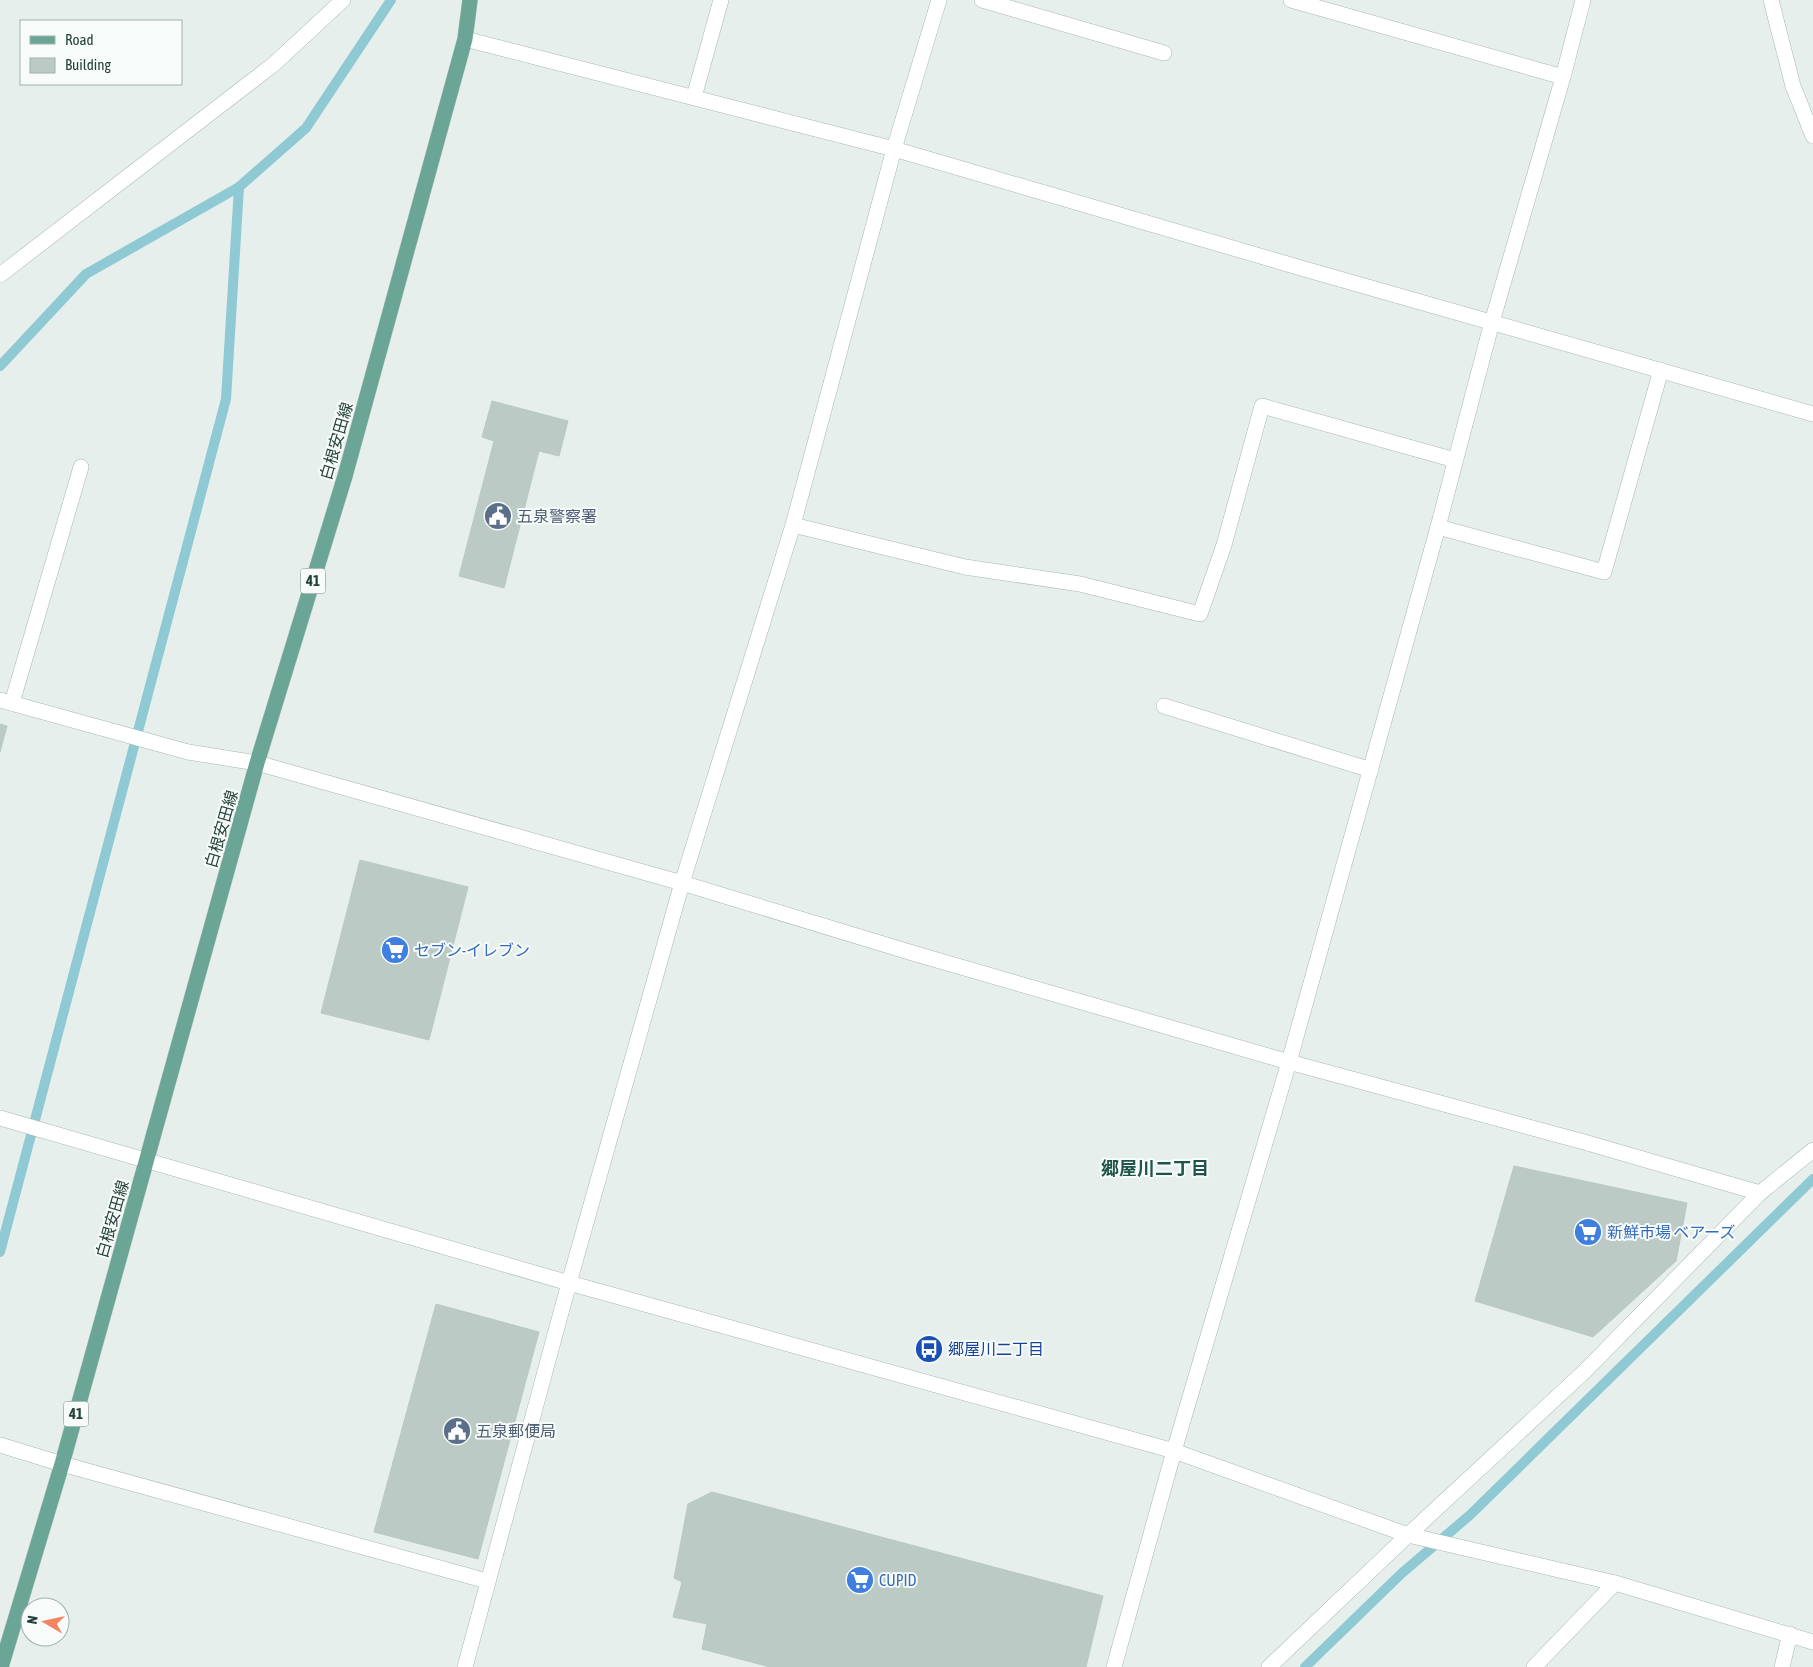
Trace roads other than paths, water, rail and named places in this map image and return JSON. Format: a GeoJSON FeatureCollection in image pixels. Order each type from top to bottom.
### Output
{"type":"FeatureCollection","features":[{"type":"Feature","properties":{"kind":"main road","name":"白根安田線"},"geometry":{"type":"LineString","coordinates":[[2,1667],[62,1464],[258,763],[345,476],[465,39],[470,0]]}},
{"type":"Feature","properties":{"kind":"street"},"geometry":{"type":"LineString","coordinates":[[0,275],[274,64],[342,0]]}},
{"type":"Feature","properties":{"kind":"street"},"geometry":{"type":"LineString","coordinates":[[694,97],[721,0]]}},
{"type":"Feature","properties":{"kind":"street"},"geometry":{"type":"LineString","coordinates":[[465,1667],[569,1283],[682,884],[793,525],[894,149],[939,0]]}},
{"type":"Feature","properties":{"kind":"street"},"geometry":{"type":"LineString","coordinates":[[982,0],[1164,54]]}},
{"type":"Feature","properties":{"kind":"street"},"geometry":{"type":"LineString","coordinates":[[1291,0],[1563,77]]}},
{"type":"Feature","properties":{"kind":"street"},"geometry":{"type":"LineString","coordinates":[[1114,1667],[1174,1451],[1290,1062],[1438,527],[1492,322],[1563,77],[1583,0]]}},
{"type":"Feature","properties":{"kind":"street"},"geometry":{"type":"LineString","coordinates":[[1771,0],[1793,86],[1813,136]]}},
{"type":"Feature","properties":{"kind":"street"},"geometry":{"type":"LineString","coordinates":[[465,39],[894,149],[1308,270],[1813,414]]}},
{"type":"Feature","properties":{"kind":"street"},"geometry":{"type":"LineString","coordinates":[[1438,527],[1604,572],[1661,370]]}},
{"type":"Feature","properties":{"kind":"street"},"geometry":{"type":"LineString","coordinates":[[793,525],[965,567],[1080,584],[1200,614],[1224,545],[1262,406],[1455,460]]}},
{"type":"Feature","properties":{"kind":"street"},"geometry":{"type":"LineString","coordinates":[[81,466],[6,702],[188,752],[258,763],[682,884],[1290,1062],[1584,1142],[1760,1193]]}},
{"type":"Feature","properties":{"kind":"street"},"geometry":{"type":"LineString","coordinates":[[1164,706],[1371,770]]}},
{"type":"Feature","properties":{"kind":"street"},"geometry":{"type":"LineString","coordinates":[[0,1118],[569,1283],[1174,1451],[1408,1535],[1615,1583],[1813,1642]]}},
{"type":"Feature","properties":{"kind":"street"},"geometry":{"type":"LineString","coordinates":[[1270,1667],[1408,1535],[1584,1372],[1760,1193],[1813,1150]]}},
{"type":"Feature","properties":{"kind":"street"},"geometry":{"type":"LineString","coordinates":[[0,1445],[62,1464],[487,1581]]}},
{"type":"Feature","properties":{"kind":"street"},"geometry":{"type":"LineString","coordinates":[[1534,1667],[1615,1583]]}},
{"type":"Feature","properties":{"kind":"street"},"geometry":{"type":"LineString","coordinates":[[1782,1667],[1790,1634]]}},
{"type":"Feature","properties":{"kind":"waterway"},"geometry":{"type":"LineString","coordinates":[[0,366],[86,274],[239,187],[306,128],[391,0]]}},
{"type":"Feature","properties":{"kind":"waterway"},"geometry":{"type":"LineString","coordinates":[[0,1252],[226,399],[239,187]]}},
{"type":"Feature","properties":{"kind":"waterway"},"geometry":{"type":"LineString","coordinates":[[1305,1667],[1402,1573],[1470,1515],[1813,1179]]}},
{"type":"Feature","properties":{"kind":"place","name":"五泉警察署"},"geometry":{"type":"Point","coordinates":[498,516]}},
{"type":"Feature","properties":{"kind":"place","name":"セブン-イレブン"},"geometry":{"type":"Point","coordinates":[395,950]}},
{"type":"Feature","properties":{"kind":"place","name":"新鮮市場 ベアーズ"},"geometry":{"type":"Point","coordinates":[1588,1232]}},
{"type":"Feature","properties":{"kind":"place","name":"郷屋川二丁目"},"geometry":{"type":"Point","coordinates":[929,1349]}},
{"type":"Feature","properties":{"kind":"place","name":"五泉郵便局"},"geometry":{"type":"Point","coordinates":[457,1431]}},
{"type":"Feature","properties":{"kind":"place","name":"CUPID"},"geometry":{"type":"Point","coordinates":[860,1580]}},
{"type":"Feature","properties":{"kind":"district","name":"郷屋川二丁目"},"geometry":{"type":"Point","coordinates":[1155,1169]}}]}
